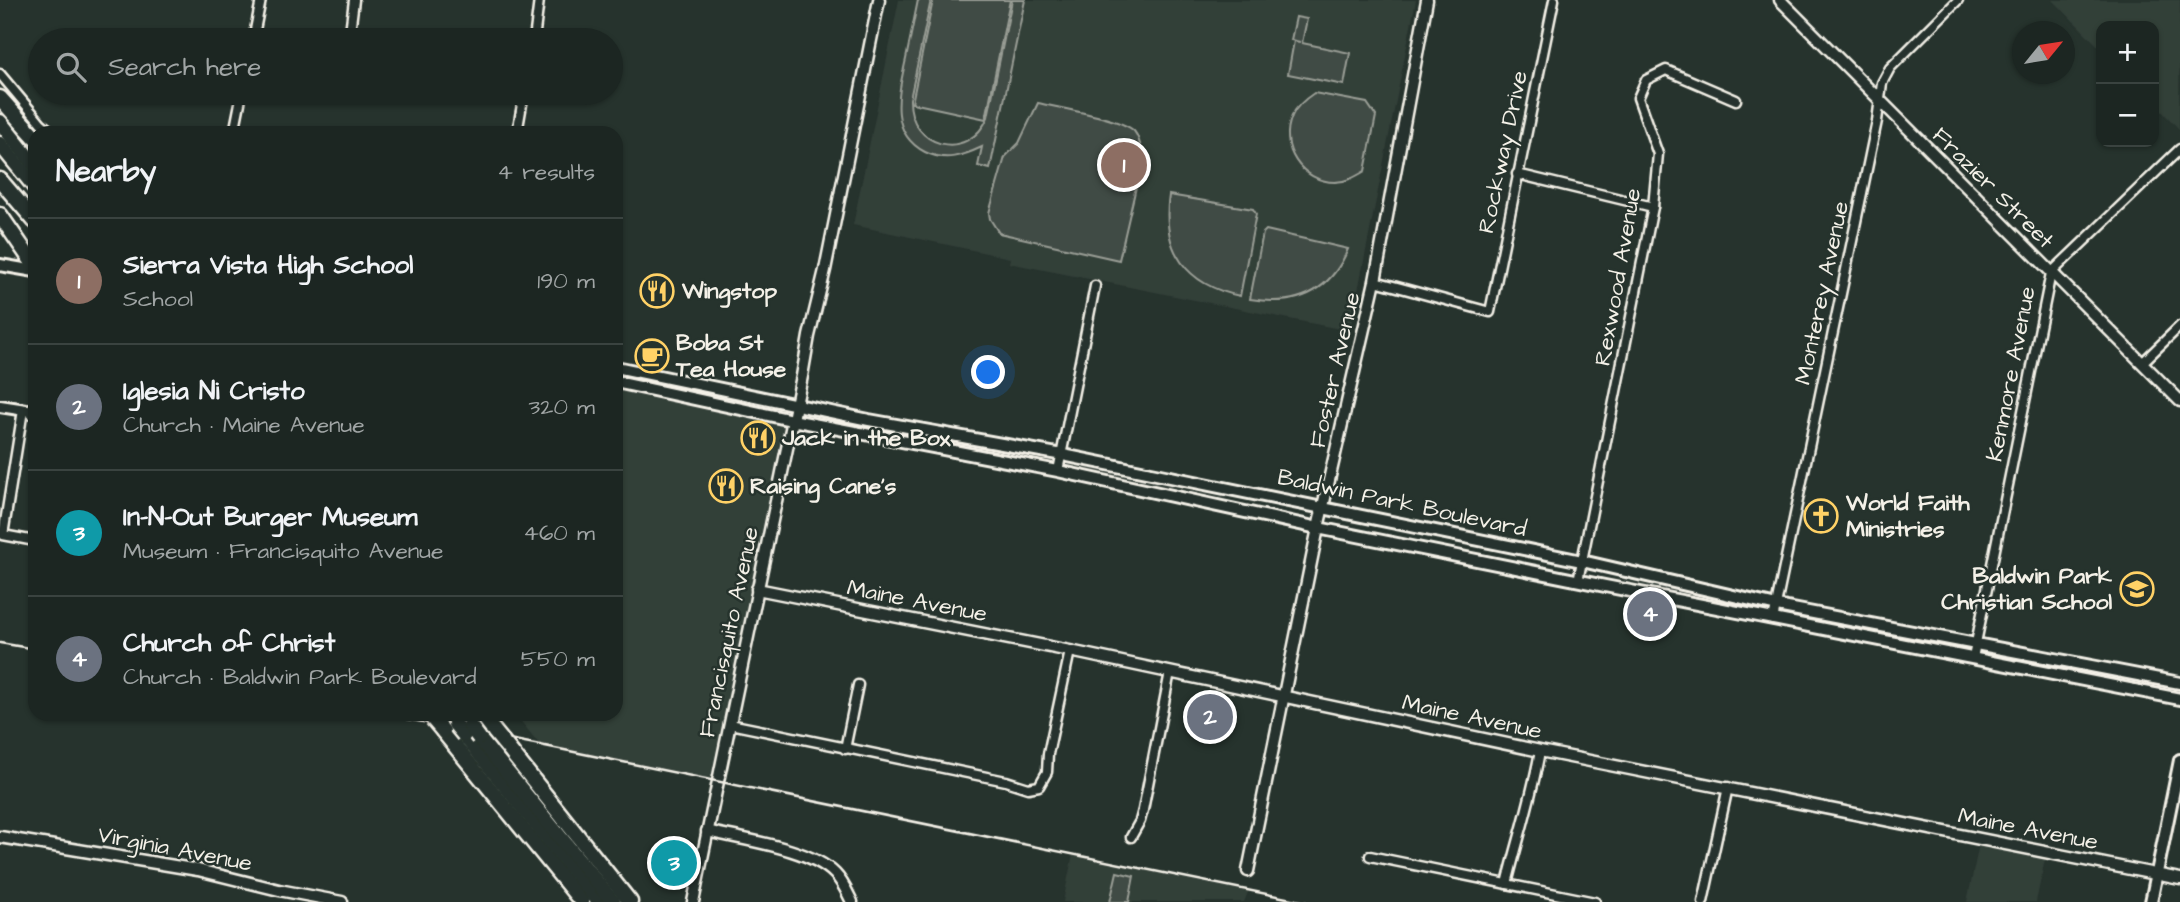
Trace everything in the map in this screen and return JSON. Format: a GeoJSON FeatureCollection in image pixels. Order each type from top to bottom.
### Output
{"type":"FeatureCollection","features":[{"type":"Feature","properties":{"kind":"highway"},"geometry":{"type":"LineString","coordinates":[[0,99],[28,129]]}},
{"type":"Feature","properties":{"kind":"highway"},"geometry":{"type":"LineString","coordinates":[[0,122],[28,157]]}},
{"type":"Feature","properties":{"kind":"highway"},"geometry":{"type":"LineString","coordinates":[[0,144],[28,178]]}},
{"type":"Feature","properties":{"kind":"highway"},"geometry":{"type":"LineString","coordinates":[[0,180],[28,213]]}},
{"type":"Feature","properties":{"kind":"highway"},"geometry":{"type":"LineString","coordinates":[[0,215],[28,258]]}},
{"type":"Feature","properties":{"kind":"highway"},"geometry":{"type":"LineString","coordinates":[[486,721],[629,902]]}},
{"type":"Feature","properties":{"kind":"highway"},"geometry":{"type":"LineString","coordinates":[[454,724],[582,902]]}},
{"type":"Feature","properties":{"kind":"highway"},"geometry":{"type":"LineString","coordinates":[[454,724],[599,902]]}},
{"type":"Feature","properties":{"kind":"highway"},"geometry":{"type":"LineString","coordinates":[[454,724],[613,902]]}},
{"type":"Feature","properties":{"kind":"main road"},"geometry":{"type":"LineString","coordinates":[[0,265],[28,268]]}},
{"type":"Feature","properties":{"kind":"main road","name":"Baldwin Park Boulevard"},"geometry":{"type":"LineString","coordinates":[[623,368],[1582,561],[1777,606],[2180,683]]}},
{"type":"Feature","properties":{"kind":"main road"},"geometry":{"type":"LineString","coordinates":[[623,383],[668,383],[677,380]]}},
{"type":"Feature","properties":{"kind":"main road","name":"Baldwin Park Boulevard"},"geometry":{"type":"LineString","coordinates":[[623,384],[792,420],[1058,471],[1578,581],[2180,699]]}},
{"type":"Feature","properties":{"kind":"main road"},"geometry":{"type":"LineString","coordinates":[[0,406],[28,411]]}},
{"type":"Feature","properties":{"kind":"main road"},"geometry":{"type":"LineString","coordinates":[[2151,902],[2180,760]]}},
{"type":"Feature","properties":{"kind":"street"},"geometry":{"type":"LineString","coordinates":[[255,28],[261,0]]}},
{"type":"Feature","properties":{"kind":"street"},"geometry":{"type":"LineString","coordinates":[[350,28],[354,0]]}},
{"type":"Feature","properties":{"kind":"street"},"geometry":{"type":"LineString","coordinates":[[536,28],[539,0]]}},
{"type":"Feature","properties":{"kind":"street","name":"Francisquito Avenue"},"geometry":{"type":"LineString","coordinates":[[693,902],[879,0]]}},
{"type":"Feature","properties":{"kind":"street","name":"Foster Avenue"},"geometry":{"type":"LineString","coordinates":[[1248,871],[1318,528],[1375,281],[1427,0]]}},
{"type":"Feature","properties":{"kind":"street","name":"Rockway Drive"},"geometry":{"type":"LineString","coordinates":[[1375,281],[1490,312],[1554,0]]}},
{"type":"Feature","properties":{"kind":"street","name":"Frazier Street"},"geometry":{"type":"LineString","coordinates":[[1780,0],[2180,401]]}},
{"type":"Feature","properties":{"kind":"street","name":"Monterey Avenue"},"geometry":{"type":"LineString","coordinates":[[1773,620],[1875,134],[1882,83],[1890,68],[1958,0]]}},
{"type":"Feature","properties":{"kind":"street","name":"Rexwood Avenue"},"geometry":{"type":"LineString","coordinates":[[1578,581],[1653,207],[1658,154],[1638,98],[1646,80],[1666,70],[1735,100]]}},
{"type":"Feature","properties":{"kind":"street"},"geometry":{"type":"LineString","coordinates":[[0,74],[45,126]]}},
{"type":"Feature","properties":{"kind":"street"},"geometry":{"type":"LineString","coordinates":[[235,126],[240,105]]}},
{"type":"Feature","properties":{"kind":"street"},"geometry":{"type":"LineString","coordinates":[[518,126],[522,105]]}},
{"type":"Feature","properties":{"kind":"street","name":"Kenmore Avenue"},"geometry":{"type":"LineString","coordinates":[[1973,658],[2051,273],[2180,149]]}},
{"type":"Feature","properties":{"kind":"street"},"geometry":{"type":"LineString","coordinates":[[1517,174],[1653,207]]}},
{"type":"Feature","properties":{"kind":"street"},"geometry":{"type":"LineString","coordinates":[[1058,471],[1095,286]]}},
{"type":"Feature","properties":{"kind":"street"},"geometry":{"type":"LineString","coordinates":[[2142,363],[2180,326]]}},
{"type":"Feature","properties":{"kind":"street"},"geometry":{"type":"LineString","coordinates":[[28,425],[4,535],[28,540]]}},
{"type":"Feature","properties":{"kind":"street","name":"Maine Avenue"},"geometry":{"type":"LineString","coordinates":[[757,589],[1070,651],[1540,751],[2180,879]]}},
{"type":"Feature","properties":{"kind":"street"},"geometry":{"type":"LineString","coordinates":[[730,724],[1006,781],[1028,788],[1039,786],[1047,772],[1048,754],[1070,651]]}},
{"type":"Feature","properties":{"kind":"street"},"geometry":{"type":"LineString","coordinates":[[1130,837],[1143,810],[1170,672]]}},
{"type":"Feature","properties":{"kind":"street"},"geometry":{"type":"LineString","coordinates":[[845,749],[858,685]]}},
{"type":"Feature","properties":{"kind":"street"},"geometry":{"type":"LineString","coordinates":[[1507,884],[1521,825],[1529,807],[1540,751]]}},
{"type":"Feature","properties":{"kind":"street"},"geometry":{"type":"LineString","coordinates":[[1703,902],[1728,787]]}},
{"type":"Feature","properties":{"kind":"street"},"geometry":{"type":"LineString","coordinates":[[707,831],[815,859],[834,873],[852,902]]}},
{"type":"Feature","properties":{"kind":"street","name":"Virginia Avenue"},"geometry":{"type":"LineString","coordinates":[[0,837],[198,870],[342,902]]}},
{"type":"Feature","properties":{"kind":"street"},"geometry":{"type":"LineString","coordinates":[[1370,856],[1595,902]]}},
{"type":"Feature","properties":{"kind":"shaded area"},"geometry":{"type":"Polygon","coordinates":[[[899,0],[1416,0],[1350,331],[1009,263],[1010,258],[853,225],[899,0]]]}},
{"type":"Feature","properties":{"kind":"shaded area"},"geometry":{"type":"Polygon","coordinates":[[[918,0],[931,0],[910,99],[912,116],[919,129],[929,138],[941,144],[954,144],[967,140],[979,131],[988,117],[1012,0],[1025,0],[990,169],[978,166],[982,147],[961,155],[940,157],[925,152],[905,134],[900,122],[899,97],[918,0]]]}},
{"type":"Feature","properties":{"kind":"shaded area"},"geometry":{"type":"Polygon","coordinates":[[[933,0],[1010,0],[986,119],[912,103],[933,0]]]}},
{"type":"Feature","properties":{"kind":"shaded area"},"geometry":{"type":"Polygon","coordinates":[[[2053,0],[2180,0],[2179,129],[2159,108],[2159,21],[2096,21],[2096,44],[2053,0]]]}},
{"type":"Feature","properties":{"kind":"shaded area"},"geometry":{"type":"Polygon","coordinates":[[[1296,17],[1307,19],[1302,43],[1350,53],[1344,85],[1288,74],[1294,41],[1300,42],[1291,40],[1296,17]]]}},
{"type":"Feature","properties":{"kind":"shaded area"},"geometry":{"type":"Polygon","coordinates":[[[1314,93],[1367,103],[1376,116],[1365,171],[1335,182],[1312,176],[1296,161],[1288,139],[1288,128],[1296,109],[1314,93]]]}},
{"type":"Feature","properties":{"kind":"shaded area"},"geometry":{"type":"Polygon","coordinates":[[[1038,103],[1116,122],[1127,126],[1138,137],[1143,157],[1119,260],[999,233],[990,219],[989,213],[1005,157],[1019,143],[1038,103]]]}},
{"type":"Feature","properties":{"kind":"shaded area"},"geometry":{"type":"Polygon","coordinates":[[[1169,195],[1253,209],[1256,214],[1240,296],[1205,283],[1181,262],[1169,232],[1169,195]]]}},
{"type":"Feature","properties":{"kind":"shaded area"},"geometry":{"type":"Polygon","coordinates":[[[1266,230],[1348,249],[1332,276],[1310,293],[1282,301],[1250,299],[1263,233],[1266,230]]]}},
{"type":"Feature","properties":{"kind":"shaded area"},"geometry":{"type":"Polygon","coordinates":[[[623,368],[796,405],[718,781],[540,745],[521,721],[623,721],[623,368]]]}},
{"type":"Feature","properties":{"kind":"shaded area"},"geometry":{"type":"Polygon","coordinates":[[[1979,844],[2045,859],[2036,902],[1967,902],[1979,844]]]}},
{"type":"Feature","properties":{"kind":"shaded area"},"geometry":{"type":"Polygon","coordinates":[[[1073,854],[1249,890],[1244,902],[1063,902],[1073,854]]]}},
{"type":"Feature","properties":{"kind":"shaded area"},"geometry":{"type":"Polygon","coordinates":[[[1117,872],[1134,876],[1129,902],[1110,902],[1117,872]]]}},
{"type":"Feature","properties":{"kind":"railway"},"geometry":{"type":"LineString","coordinates":[[0,643],[28,648]]}},
{"type":"Feature","properties":{"kind":"railway"},"geometry":{"type":"LineString","coordinates":[[418,721],[1306,902]]}},
{"type":"Feature","properties":{"kind":"place","name":"Sierra Vista High School"},"geometry":{"type":"Point","coordinates":[1124,165]}},
{"type":"Feature","properties":{"kind":"place","name":"Wingstop"},"geometry":{"type":"Point","coordinates":[657,291]}},
{"type":"Feature","properties":{"kind":"place","name":"Boba St Tea House"},"geometry":{"type":"Point","coordinates":[652,356]}},
{"type":"Feature","properties":{"kind":"place","name":"Jack in the Box"},"geometry":{"type":"Point","coordinates":[758,438]}},
{"type":"Feature","properties":{"kind":"place","name":"Raising Cane's"},"geometry":{"type":"Point","coordinates":[726,486]}},
{"type":"Feature","properties":{"kind":"place","name":"World Faith Ministries"},"geometry":{"type":"Point","coordinates":[1821,516]}},
{"type":"Feature","properties":{"kind":"place","name":"Baldwin Park Christian School"},"geometry":{"type":"Point","coordinates":[2137,589]}},
{"type":"Feature","properties":{"kind":"place","name":"Church of Christ"},"geometry":{"type":"Point","coordinates":[1650,614]}},
{"type":"Feature","properties":{"kind":"place","name":"Iglesia Ni Cristo"},"geometry":{"type":"Point","coordinates":[1210,717]}},
{"type":"Feature","properties":{"kind":"place","name":"In-N-Out Burger Museum"},"geometry":{"type":"Point","coordinates":[674,863]}}]}
